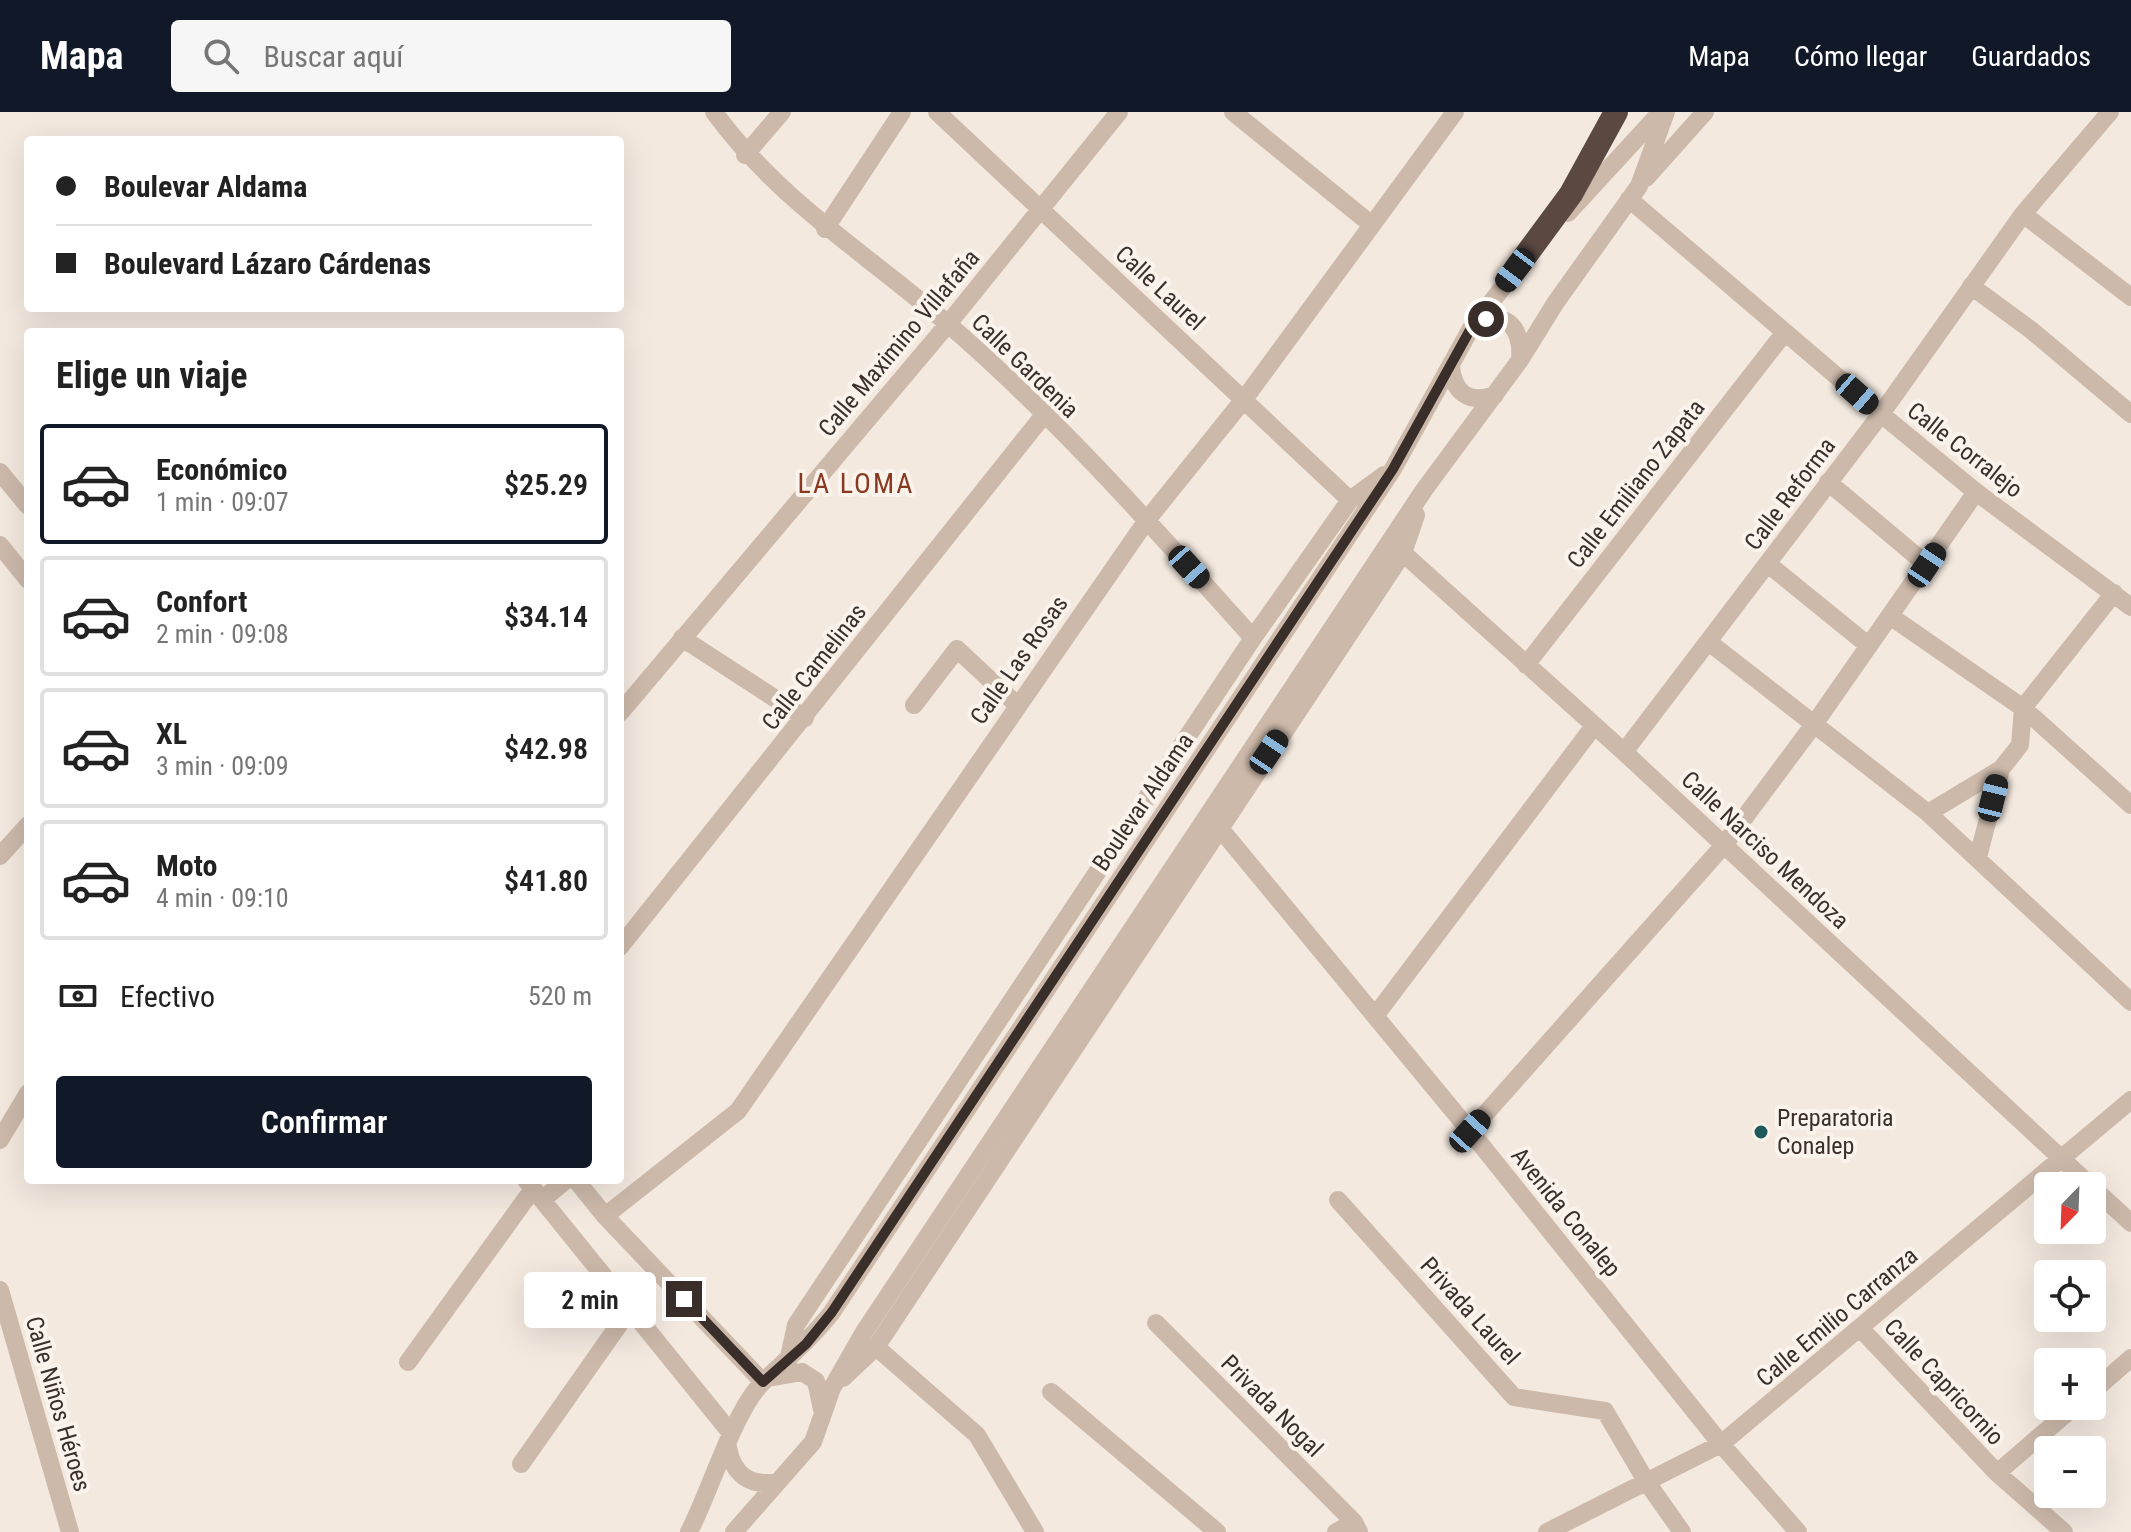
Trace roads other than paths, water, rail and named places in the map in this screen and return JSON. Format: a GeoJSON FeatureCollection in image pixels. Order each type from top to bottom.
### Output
{"type":"FeatureCollection","features":[{"type":"Feature","properties":{"kind":"highway"},"geometry":{"type":"LineString","coordinates":[[1515,270],[1571,194],[1616,112]]}},
{"type":"Feature","properties":{"kind":"street","name":"Calle Gardenia"},"geometry":{"type":"LineString","coordinates":[[714,112],[745,155],[825,229],[948,324],[1043,416],[1147,520],[1253,638]]}},
{"type":"Feature","properties":{"kind":"street"},"geometry":{"type":"LineString","coordinates":[[745,155],[782,112]]}},
{"type":"Feature","properties":{"kind":"street"},"geometry":{"type":"LineString","coordinates":[[825,229],[902,112]]}},
{"type":"Feature","properties":{"kind":"street","name":"Calle Laurel"},"geometry":{"type":"LineString","coordinates":[[937,112],[1245,398],[1350,500]]}},
{"type":"Feature","properties":{"kind":"street","name":"Calle Maximino Villafaña"},"geometry":{"type":"LineString","coordinates":[[624,708],[948,324],[1119,112]]}},
{"type":"Feature","properties":{"kind":"street"},"geometry":{"type":"LineString","coordinates":[[1233,112],[1372,225]]}},
{"type":"Feature","properties":{"kind":"street","name":"Calle Las Rosas"},"geometry":{"type":"LineString","coordinates":[[605,1216],[738,1111],[1016,704],[1147,520],[1245,398],[1455,112]]}},
{"type":"Feature","properties":{"kind":"street","name":"Boulevar Aldama"},"geometry":{"type":"LineString","coordinates":[[689,1532],[729,1440],[767,1380],[788,1362],[832,1312],[1393,469],[1470,330],[1515,270],[1664,112]]}},
{"type":"Feature","properties":{"kind":"street","name":"Boulevar Aldama"},"geometry":{"type":"LineString","coordinates":[[734,1532],[813,1442],[832,1388],[864,1332],[1424,490],[1520,360],[1634,193],[1664,112]]}},
{"type":"Feature","properties":{"kind":"street"},"geometry":{"type":"LineString","coordinates":[[1634,193],[1705,112]]}},
{"type":"Feature","properties":{"kind":"street","name":"Calle Reforma"},"geometry":{"type":"LineString","coordinates":[[1624,752],[1710,643],[1881,414],[2023,214],[2110,112]]}},
{"type":"Feature","properties":{"kind":"street","name":"Calle Corralejo"},"geometry":{"type":"LineString","coordinates":[[1634,193],[1785,332],[1881,414],[1976,492],[2131,607]]}},
{"type":"Feature","properties":{"kind":"street"},"geometry":{"type":"LineString","coordinates":[[2023,214],[2131,297]]}},
{"type":"Feature","properties":{"kind":"street"},"geometry":{"type":"LineString","coordinates":[[1971,286],[2031,330],[2131,414]]}},
{"type":"Feature","properties":{"kind":"street"},"geometry":{"type":"LineString","coordinates":[[1470,330],[1486,319],[1502,319],[1516,329],[1522,343],[1520,360]]}},
{"type":"Feature","properties":{"kind":"street","name":"Calle Emiliano Zapata"},"geometry":{"type":"LineString","coordinates":[[1526,665],[1785,332]]}},
{"type":"Feature","properties":{"kind":"street"},"geometry":{"type":"LineString","coordinates":[[1451,367],[1452,380],[1468,398],[1480,400],[1495,395]]}},
{"type":"Feature","properties":{"kind":"street","name":"Calle Camelinas"},"geometry":{"type":"LineString","coordinates":[[624,942],[1043,416]]}},
{"type":"Feature","properties":{"kind":"street"},"geometry":{"type":"LineString","coordinates":[[788,1362],[796,1325],[1253,638],[1350,500],[1393,469]]}},
{"type":"Feature","properties":{"kind":"street"},"geometry":{"type":"LineString","coordinates":[[0,472],[24,501]]}},
{"type":"Feature","properties":{"kind":"street"},"geometry":{"type":"LineString","coordinates":[[1828,482],[1927,565]]}},
{"type":"Feature","properties":{"kind":"street","name":"Boulevar Aldama"},"geometry":{"type":"LineString","coordinates":[[832,1388],[876,1347],[1218,826],[1403,553],[1424,490]]}},
{"type":"Feature","properties":{"kind":"street"},"geometry":{"type":"LineString","coordinates":[[1470,1131],[1724,845],[1815,723],[1976,492]]}},
{"type":"Feature","properties":{"kind":"street"},"geometry":{"type":"LineString","coordinates":[[0,545],[24,575]]}},
{"type":"Feature","properties":{"kind":"street","name":"Calle Narciso Mendoza"},"geometry":{"type":"LineString","coordinates":[[1403,553],[1624,752],[2076,1172]]}},
{"type":"Feature","properties":{"kind":"street"},"geometry":{"type":"LineString","coordinates":[[1768,564],[1869,646]]}},
{"type":"Feature","properties":{"kind":"street"},"geometry":{"type":"LineString","coordinates":[[1928,813],[2001,769],[2020,745],[2023,708],[2114,593]]}},
{"type":"Feature","properties":{"kind":"street"},"geometry":{"type":"LineString","coordinates":[[1890,616],[2023,708],[2131,805]]}},
{"type":"Feature","properties":{"kind":"street"},"geometry":{"type":"LineString","coordinates":[[682,638],[805,718]]}},
{"type":"Feature","properties":{"kind":"street"},"geometry":{"type":"LineString","coordinates":[[1710,643],[1928,813],[2131,1002]]}},
{"type":"Feature","properties":{"kind":"street"},"geometry":{"type":"LineString","coordinates":[[914,705],[957,649],[1016,704]]}},
{"type":"Feature","properties":{"kind":"street"},"geometry":{"type":"LineString","coordinates":[[1375,1016],[1594,726]]}},
{"type":"Feature","properties":{"kind":"street"},"geometry":{"type":"LineString","coordinates":[[1978,857],[2001,769]]}},
{"type":"Feature","properties":{"kind":"street","name":"Avenida Conalep"},"geometry":{"type":"LineString","coordinates":[[1218,826],[1470,1131],[1721,1444],[1798,1532]]}},
{"type":"Feature","properties":{"kind":"street"},"geometry":{"type":"LineString","coordinates":[[0,856],[24,829]]}},
{"type":"Feature","properties":{"kind":"street"},"geometry":{"type":"LineString","coordinates":[[0,1140],[24,1100]]}},
{"type":"Feature","properties":{"kind":"street","name":"Calle Emilio Carranza"},"geometry":{"type":"LineString","coordinates":[[1547,1532],[1721,1444],[2131,1100]]}},
{"type":"Feature","properties":{"kind":"street"},"geometry":{"type":"LineString","coordinates":[[579,1184],[605,1216],[767,1380],[802,1372],[816,1381],[822,1412]]}},
{"type":"Feature","properties":{"kind":"street"},"geometry":{"type":"LineString","coordinates":[[408,1362],[534,1189],[729,1440],[730,1462],[750,1482],[778,1482]]}},
{"type":"Feature","properties":{"kind":"street","name":"Calle Narciso Mendoza"},"geometry":{"type":"LineString","coordinates":[[2106,1199],[2131,1223]]}},
{"type":"Feature","properties":{"kind":"street","name":"Privada Laurel"},"geometry":{"type":"LineString","coordinates":[[1338,1200],[1514,1397],[1605,1411],[1646,1481]]}},
{"type":"Feature","properties":{"kind":"street","name":"Calle Niños Héroes"},"geometry":{"type":"LineString","coordinates":[[0,1290],[70,1532]]}},
{"type":"Feature","properties":{"kind":"street"},"geometry":{"type":"LineString","coordinates":[[521,1464],[630,1309]]}},
{"type":"Feature","properties":{"kind":"street","name":"Privada Nogal"},"geometry":{"type":"LineString","coordinates":[[1156,1323],[1357,1527]]}},
{"type":"Feature","properties":{"kind":"street","name":"Calle Capricornio"},"geometry":{"type":"LineString","coordinates":[[1861,1329],[1997,1473],[2064,1532]]}},
{"type":"Feature","properties":{"kind":"street"},"geometry":{"type":"LineString","coordinates":[[876,1347],[977,1435],[1035,1532]]}},
{"type":"Feature","properties":{"kind":"street"},"geometry":{"type":"LineString","coordinates":[[2106,1380],[2131,1358]]}},
{"type":"Feature","properties":{"kind":"street"},"geometry":{"type":"LineString","coordinates":[[1051,1392],[1217,1532]]}},
{"type":"Feature","properties":{"kind":"street"},"geometry":{"type":"LineString","coordinates":[[1997,1473],[2059,1420]]}},
{"type":"Feature","properties":{"kind":"street"},"geometry":{"type":"LineString","coordinates":[[1646,1481],[1682,1532]]}},
{"type":"Feature","properties":{"kind":"street","name":"Privada Nogal"},"geometry":{"type":"LineString","coordinates":[[1336,1532],[1357,1527]]}},
{"type":"Feature","properties":{"kind":"place","name":"Preparatoria Conalep"},"geometry":{"type":"Point","coordinates":[1761,1132]}},
{"type":"Feature","properties":{"kind":"district","name":"LA LOMA"},"geometry":{"type":"Point","coordinates":[856,483]}}]}
